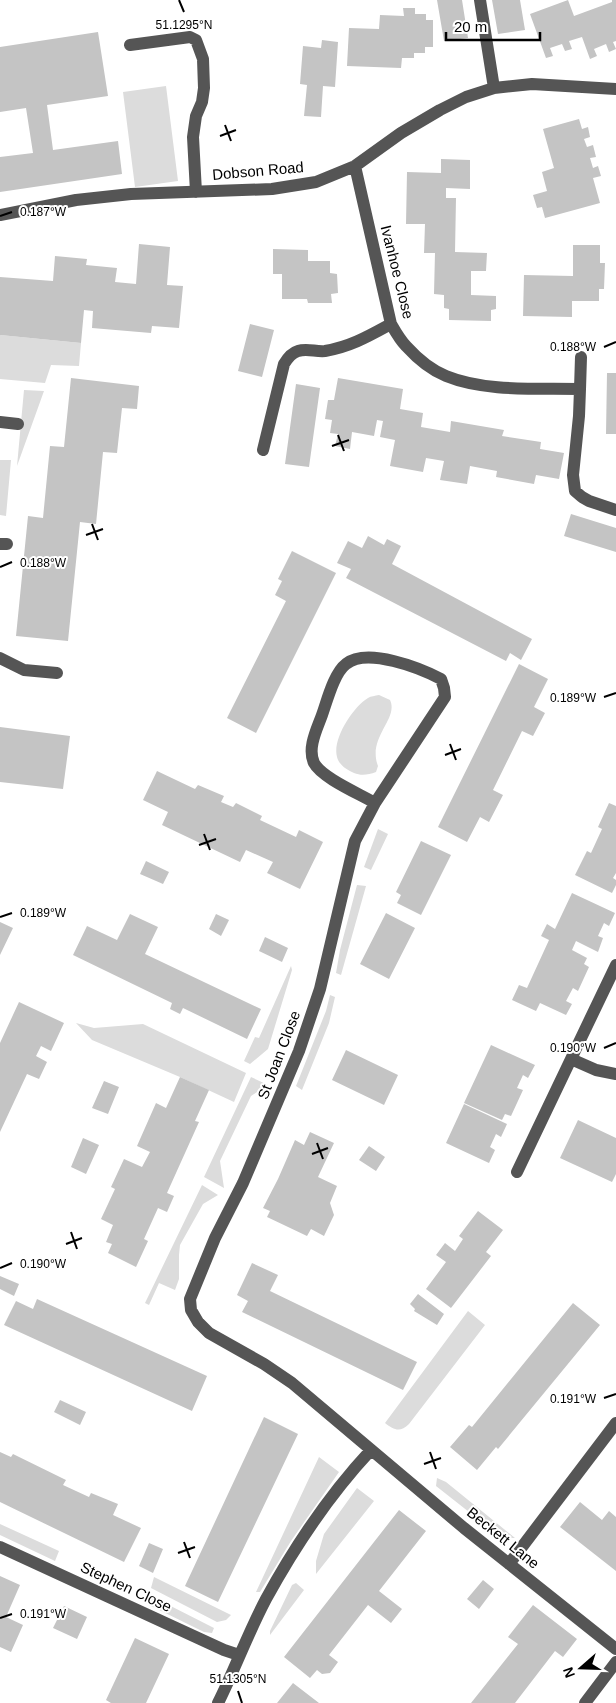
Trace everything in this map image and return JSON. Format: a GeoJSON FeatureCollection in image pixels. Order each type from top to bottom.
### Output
{"type":"FeatureCollection","features":[{"type":"Feature","properties":{"kind":"street"},"geometry":{"type":"LineString","coordinates":[[480,0],[494,88]]}},
{"type":"Feature","properties":{"kind":"street"},"geometry":{"type":"LineString","coordinates":[[130,45],[190,37],[196,40],[203,59],[204,88],[202,102],[196,116],[193,138],[196,192]]}},
{"type":"Feature","properties":{"kind":"street","name":"Dobson Road"},"geometry":{"type":"LineString","coordinates":[[0,215],[76,200],[131,194],[272,189],[316,182],[355,166],[401,133],[440,110],[466,97],[494,88],[532,84],[616,89]]}},
{"type":"Feature","properties":{"kind":"street","name":"Ivanhoe Close"},"geometry":{"type":"LineString","coordinates":[[355,166],[391,324],[404,345],[444,376],[470,384],[580,389]]}},
{"type":"Feature","properties":{"kind":"street"},"geometry":{"type":"LineString","coordinates":[[263,450],[284,364],[289,356],[297,351],[322,351],[358,343],[391,324]]}},
{"type":"Feature","properties":{"kind":"street"},"geometry":{"type":"LineString","coordinates":[[581,357],[579,416],[573,475],[575,491],[588,501],[616,510]]}},
{"type":"Feature","properties":{"kind":"street"},"geometry":{"type":"LineString","coordinates":[[0,422],[18,424]]}},
{"type":"Feature","properties":{"kind":"street","name":"St Joan Close"},"geometry":{"type":"LineString","coordinates":[[191,1310],[190,1299],[215,1238],[243,1183],[299,1051],[320,989],[355,841],[375,802],[445,697],[441,678],[424,670],[373,656],[360,658],[346,664],[337,675],[314,737],[311,752],[314,764],[330,779],[375,802]]}},
{"type":"Feature","properties":{"kind":"street"},"geometry":{"type":"LineString","coordinates":[[0,658],[24,670],[58,673]]}},
{"type":"Feature","properties":{"kind":"street"},"geometry":{"type":"LineString","coordinates":[[517,1172],[552,1095],[616,965]]}},
{"type":"Feature","properties":{"kind":"street"},"geometry":{"type":"LineString","coordinates":[[571,1059],[596,1070],[616,1074]]}},
{"type":"Feature","properties":{"kind":"street","name":"Beckett Lane"},"geometry":{"type":"LineString","coordinates":[[191,1310],[198,1322],[209,1333],[264,1364],[292,1383],[508,1564],[616,1649]]}},
{"type":"Feature","properties":{"kind":"street"},"geometry":{"type":"LineString","coordinates":[[508,1564],[616,1423]]}},
{"type":"Feature","properties":{"kind":"street"},"geometry":{"type":"LineString","coordinates":[[218,1703],[266,1600],[297,1548],[349,1475],[372,1450]]}},
{"type":"Feature","properties":{"kind":"street","name":"Stephen Close"},"geometry":{"type":"LineString","coordinates":[[0,1547],[224,1650],[239,1655]]}},
{"type":"Feature","properties":{"kind":"street"},"geometry":{"type":"LineString","coordinates":[[584,1703],[616,1662]]}},
{"type":"Feature","properties":{"kind":"shaded area"},"geometry":{"type":"Polygon","coordinates":[[[166,86],[178,181],[135,187],[123,92],[166,86]]]}},
{"type":"Feature","properties":{"kind":"shaded area"},"geometry":{"type":"Polygon","coordinates":[[[0,335],[81,343],[79,366],[51,365],[45,383],[0,379],[0,335]]]}},
{"type":"Feature","properties":{"kind":"shaded area"},"geometry":{"type":"Polygon","coordinates":[[[24,390],[44,391],[17,466],[24,390]]]}},
{"type":"Feature","properties":{"kind":"shaded area"},"geometry":{"type":"Polygon","coordinates":[[[0,460],[11,460],[6,516],[0,515],[0,460]]]}},
{"type":"Feature","properties":{"kind":"shaded area"},"geometry":{"type":"Polygon","coordinates":[[[379,695],[390,700],[392,707],[376,746],[378,766],[376,772],[365,775],[357,774],[346,769],[337,757],[338,741],[345,724],[356,708],[368,698],[379,695]]]}},
{"type":"Feature","properties":{"kind":"shaded area"},"geometry":{"type":"Polygon","coordinates":[[[378,829],[388,834],[371,870],[364,867],[378,829]]]}},
{"type":"Feature","properties":{"kind":"shaded area"},"geometry":{"type":"Polygon","coordinates":[[[357,885],[366,886],[341,975],[336,973],[340,950],[357,885]]]}},
{"type":"Feature","properties":{"kind":"shaded area"},"geometry":{"type":"Polygon","coordinates":[[[291,966],[292,970],[268,1049],[250,1064],[244,1061],[255,1037],[259,1038],[291,966]]]}},
{"type":"Feature","properties":{"kind":"shaded area"},"geometry":{"type":"Polygon","coordinates":[[[330,995],[335,997],[329,1023],[302,1090],[296,1086],[326,1011],[330,995]]]}},
{"type":"Feature","properties":{"kind":"shaded area"},"geometry":{"type":"Polygon","coordinates":[[[76,1023],[94,1028],[143,1024],[246,1073],[234,1102],[92,1040],[76,1023]]]}},
{"type":"Feature","properties":{"kind":"shaded area"},"geometry":{"type":"Polygon","coordinates":[[[251,1077],[268,1085],[251,1096],[220,1161],[224,1188],[204,1177],[251,1077]]]}},
{"type":"Feature","properties":{"kind":"shaded area"},"geometry":{"type":"Polygon","coordinates":[[[202,1185],[218,1195],[203,1204],[180,1245],[179,1279],[175,1290],[159,1283],[149,1305],[145,1303],[202,1185]]]}},
{"type":"Feature","properties":{"kind":"shaded area"},"geometry":{"type":"Polygon","coordinates":[[[468,1311],[485,1325],[406,1427],[394,1429],[385,1423],[468,1311]]]}},
{"type":"Feature","properties":{"kind":"shaded area"},"geometry":{"type":"Polygon","coordinates":[[[319,1457],[339,1472],[291,1541],[260,1592],[256,1592],[319,1457]]]}},
{"type":"Feature","properties":{"kind":"shaded area"},"geometry":{"type":"Polygon","coordinates":[[[437,1478],[446,1482],[515,1538],[502,1538],[436,1486],[437,1478]]]}},
{"type":"Feature","properties":{"kind":"shaded area"},"geometry":{"type":"Polygon","coordinates":[[[357,1488],[374,1501],[316,1574],[316,1561],[324,1534],[357,1488]]]}},
{"type":"Feature","properties":{"kind":"shaded area"},"geometry":{"type":"Polygon","coordinates":[[[0,1524],[59,1551],[55,1561],[0,1535],[0,1524]]]}},
{"type":"Feature","properties":{"kind":"shaded area"},"geometry":{"type":"Polygon","coordinates":[[[154,1577],[231,1615],[226,1620],[217,1622],[151,1588],[154,1577]]]}},
{"type":"Feature","properties":{"kind":"shaded area"},"geometry":{"type":"Polygon","coordinates":[[[296,1583],[304,1590],[270,1635],[270,1631],[292,1585],[296,1583]]]}},
{"type":"Feature","properties":{"kind":"shaded area"},"geometry":{"type":"Polygon","coordinates":[[[149,1595],[214,1628],[212,1633],[204,1632],[149,1605],[147,1598],[149,1595]]]}},
{"type":"Feature","properties":{"kind":"building"},"geometry":{"type":"Polygon","coordinates":[[[437,0],[462,0],[468,38],[444,41],[437,0]]]}},
{"type":"Feature","properties":{"kind":"building"},"geometry":{"type":"Polygon","coordinates":[[[492,0],[520,0],[525,30],[498,34],[492,0]]]}},
{"type":"Feature","properties":{"kind":"building"},"geometry":{"type":"Polygon","coordinates":[[[568,0],[574,16],[616,0],[616,41],[613,42],[616,49],[609,52],[606,44],[594,49],[597,56],[590,59],[582,37],[569,41],[572,49],[565,51],[562,44],[550,48],[553,56],[546,58],[530,14],[568,0]]]}},
{"type":"Feature","properties":{"kind":"building"},"geometry":{"type":"Polygon","coordinates":[[[403,8],[415,8],[415,14],[426,14],[426,20],[433,20],[433,47],[425,47],[425,53],[414,53],[414,58],[402,58],[401,68],[347,66],[349,28],[379,29],[380,15],[404,16],[403,8]]]}},
{"type":"Feature","properties":{"kind":"building"},"geometry":{"type":"Polygon","coordinates":[[[98,32],[108,96],[47,105],[53,150],[118,141],[122,174],[0,192],[0,157],[33,153],[26,108],[0,112],[0,47],[98,32]]]}},
{"type":"Feature","properties":{"kind":"building"},"geometry":{"type":"Polygon","coordinates":[[[322,40],[338,42],[335,87],[323,86],[321,117],[304,116],[307,85],[300,84],[303,46],[321,48],[322,40]]]}},
{"type":"Feature","properties":{"kind":"building"},"geometry":{"type":"Polygon","coordinates":[[[579,119],[582,129],[588,127],[590,137],[584,139],[587,147],[593,145],[596,157],[590,158],[593,168],[598,166],[601,176],[593,178],[600,203],[545,218],[542,207],[537,208],[533,195],[547,191],[542,172],[554,168],[543,129],[579,119]]]}},
{"type":"Feature","properties":{"kind":"building"},"geometry":{"type":"Polygon","coordinates":[[[441,159],[470,160],[470,189],[446,188],[446,198],[456,198],[455,252],[487,253],[486,271],[471,271],[471,295],[496,296],[496,309],[491,310],[491,321],[449,320],[449,309],[444,308],[444,295],[434,294],[435,253],[424,253],[425,224],[406,224],[407,172],[441,173],[441,159]]]}},
{"type":"Feature","properties":{"kind":"building"},"geometry":{"type":"Polygon","coordinates":[[[139,244],[170,247],[167,285],[183,286],[179,328],[152,326],[151,333],[92,328],[93,311],[84,310],[81,343],[0,335],[0,277],[53,281],[55,256],[87,259],[86,265],[117,268],[115,282],[136,284],[139,244]]]}},
{"type":"Feature","properties":{"kind":"building"},"geometry":{"type":"Polygon","coordinates":[[[573,245],[600,245],[600,263],[605,263],[604,289],[599,289],[599,301],[572,301],[572,317],[523,316],[524,275],[573,276],[573,245]]]}},
{"type":"Feature","properties":{"kind":"building"},"geometry":{"type":"Polygon","coordinates":[[[273,249],[308,250],[308,261],[330,261],[330,273],[337,274],[338,293],[331,294],[332,303],[308,303],[307,299],[282,299],[282,274],[273,274],[273,249]]]}},
{"type":"Feature","properties":{"kind":"building"},"geometry":{"type":"Polygon","coordinates":[[[250,324],[274,330],[262,377],[238,371],[250,324]]]}},
{"type":"Feature","properties":{"kind":"building"},"geometry":{"type":"Polygon","coordinates":[[[607,373],[616,373],[616,434],[606,434],[607,373]]]}},
{"type":"Feature","properties":{"kind":"building"},"geometry":{"type":"Polygon","coordinates":[[[71,378],[139,386],[137,409],[122,408],[117,453],[103,452],[96,524],[80,522],[68,641],[16,636],[28,516],[43,518],[50,446],[64,447],[71,378]]]}},
{"type":"Feature","properties":{"kind":"building"},"geometry":{"type":"Polygon","coordinates":[[[338,378],[403,389],[400,409],[423,413],[421,427],[450,432],[451,421],[504,430],[502,436],[541,442],[540,449],[564,453],[559,479],[536,475],[534,484],[496,477],[497,471],[470,466],[467,484],[440,480],[444,461],[426,458],[423,472],[390,466],[395,440],[380,437],[383,421],[377,420],[374,436],[352,432],[350,449],[335,446],[338,434],[330,433],[332,420],[325,419],[328,400],[334,400],[338,378]]]}},
{"type":"Feature","properties":{"kind":"building"},"geometry":{"type":"Polygon","coordinates":[[[296,384],[320,388],[309,467],[285,464],[296,384]]]}},
{"type":"Feature","properties":{"kind":"building"},"geometry":{"type":"Polygon","coordinates":[[[571,514],[616,528],[616,552],[564,536],[571,514]]]}},
{"type":"Feature","properties":{"kind":"building"},"geometry":{"type":"Polygon","coordinates":[[[368,536],[384,545],[387,539],[401,546],[392,564],[532,639],[521,660],[510,653],[506,661],[346,578],[351,569],[337,563],[348,541],[362,548],[368,536]]]}},
{"type":"Feature","properties":{"kind":"building"},"geometry":{"type":"Polygon","coordinates":[[[292,551],[336,573],[256,733],[227,718],[286,601],[275,595],[282,581],[278,579],[292,551]]]}},
{"type":"Feature","properties":{"kind":"building"},"geometry":{"type":"Polygon","coordinates":[[[519,664],[548,679],[534,707],[545,713],[533,736],[522,731],[493,790],[503,795],[489,822],[480,817],[467,842],[438,827],[519,664]]]}},
{"type":"Feature","properties":{"kind":"building"},"geometry":{"type":"Polygon","coordinates":[[[0,727],[70,736],[63,789],[0,782],[0,727]]]}},
{"type":"Feature","properties":{"kind":"building"},"geometry":{"type":"Polygon","coordinates":[[[157,771],[195,789],[198,785],[224,796],[221,802],[233,807],[236,803],[262,816],[260,820],[296,837],[299,830],[323,842],[300,889],[267,873],[273,862],[246,850],[240,862],[162,825],[168,812],[143,800],[157,771]]]}},
{"type":"Feature","properties":{"kind":"building"},"geometry":{"type":"Polygon","coordinates":[[[609,803],[616,806],[616,873],[613,878],[616,880],[616,885],[612,893],[575,875],[587,851],[591,853],[602,829],[598,827],[609,803]]]}},
{"type":"Feature","properties":{"kind":"building"},"geometry":{"type":"Polygon","coordinates":[[[421,841],[451,855],[421,915],[397,903],[401,895],[396,892],[421,841]]]}},
{"type":"Feature","properties":{"kind":"building"},"geometry":{"type":"Polygon","coordinates":[[[146,861],[169,872],[163,884],[140,874],[146,861]]]}},
{"type":"Feature","properties":{"kind":"building"},"geometry":{"type":"Polygon","coordinates":[[[572,893],[615,913],[609,926],[604,923],[598,936],[603,938],[598,952],[576,941],[572,950],[587,958],[584,964],[589,967],[578,991],[573,988],[566,1001],[572,1004],[566,1015],[540,1003],[536,1011],[512,1000],[519,985],[527,988],[549,940],[541,936],[547,924],[555,929],[572,893]]]}},
{"type":"Feature","properties":{"kind":"building"},"geometry":{"type":"Polygon","coordinates":[[[386,913],[415,928],[389,979],[360,964],[386,913]]]}},
{"type":"Feature","properties":{"kind":"building"},"geometry":{"type":"Polygon","coordinates":[[[130,914],[158,927],[145,954],[261,1009],[247,1039],[183,1008],[180,1014],[170,1009],[172,1003],[73,955],[87,926],[117,940],[130,914]]]}},
{"type":"Feature","properties":{"kind":"building"},"geometry":{"type":"Polygon","coordinates":[[[216,914],[229,920],[221,936],[209,929],[216,914]]]}},
{"type":"Feature","properties":{"kind":"building"},"geometry":{"type":"Polygon","coordinates":[[[0,922],[13,928],[0,955],[0,922]]]}},
{"type":"Feature","properties":{"kind":"building"},"geometry":{"type":"Polygon","coordinates":[[[265,937],[288,948],[282,962],[259,951],[265,937]]]}},
{"type":"Feature","properties":{"kind":"building"},"geometry":{"type":"Polygon","coordinates":[[[19,1002],[64,1023],[51,1051],[41,1046],[36,1056],[47,1062],[39,1079],[27,1074],[0,1132],[0,1043],[19,1002]]]}},
{"type":"Feature","properties":{"kind":"building"},"geometry":{"type":"Polygon","coordinates":[[[491,1045],[535,1065],[528,1078],[523,1075],[517,1088],[523,1090],[511,1116],[505,1114],[502,1120],[464,1103],[491,1045]]]}},
{"type":"Feature","properties":{"kind":"building"},"geometry":{"type":"Polygon","coordinates":[[[346,1050],[398,1075],[384,1105],[332,1080],[346,1050]]]}},
{"type":"Feature","properties":{"kind":"building"},"geometry":{"type":"Polygon","coordinates":[[[180,1077],[209,1090],[195,1121],[199,1122],[167,1193],[174,1196],[167,1212],[158,1208],[144,1239],[148,1241],[136,1267],[108,1253],[112,1244],[106,1242],[113,1225],[101,1219],[115,1189],[111,1187],[124,1159],[142,1167],[150,1152],[137,1146],[156,1103],[166,1108],[180,1077]]]}},
{"type":"Feature","properties":{"kind":"building"},"geometry":{"type":"Polygon","coordinates":[[[104,1081],[119,1087],[108,1114],[92,1108],[104,1081]]]}},
{"type":"Feature","properties":{"kind":"building"},"geometry":{"type":"Polygon","coordinates":[[[464,1104],[507,1124],[501,1137],[496,1134],[490,1147],[495,1150],[489,1163],[446,1143],[464,1104]]]}},
{"type":"Feature","properties":{"kind":"building"},"geometry":{"type":"Polygon","coordinates":[[[578,1120],[616,1138],[616,1174],[612,1182],[560,1158],[578,1120]]]}},
{"type":"Feature","properties":{"kind":"building"},"geometry":{"type":"Polygon","coordinates":[[[310,1132],[334,1143],[318,1177],[337,1186],[330,1203],[334,1215],[324,1236],[311,1229],[307,1236],[267,1217],[270,1211],[263,1208],[295,1140],[304,1145],[310,1132]]]}},
{"type":"Feature","properties":{"kind":"building"},"geometry":{"type":"Polygon","coordinates":[[[83,1138],[99,1145],[86,1174],[71,1167],[83,1138]]]}},
{"type":"Feature","properties":{"kind":"building"},"geometry":{"type":"Polygon","coordinates":[[[369,1146],[385,1157],[376,1171],[359,1160],[369,1146]]]}},
{"type":"Feature","properties":{"kind":"building"},"geometry":{"type":"Polygon","coordinates":[[[478,1211],[503,1230],[486,1252],[491,1256],[451,1308],[426,1289],[446,1262],[436,1255],[445,1243],[455,1251],[463,1239],[459,1236],[478,1211]]]}},
{"type":"Feature","properties":{"kind":"building"},"geometry":{"type":"Polygon","coordinates":[[[252,1263],[278,1275],[270,1291],[417,1362],[403,1390],[242,1312],[248,1301],[237,1295],[252,1263]]]}},
{"type":"Feature","properties":{"kind":"building"},"geometry":{"type":"Polygon","coordinates":[[[0,1276],[19,1284],[14,1296],[0,1289],[0,1276]]]}},
{"type":"Feature","properties":{"kind":"building"},"geometry":{"type":"Polygon","coordinates":[[[418,1294],[444,1314],[437,1325],[414,1311],[415,1309],[410,1304],[418,1294]]]}},
{"type":"Feature","properties":{"kind":"building"},"geometry":{"type":"Polygon","coordinates":[[[37,1299],[207,1376],[192,1411],[4,1325],[16,1301],[33,1309],[37,1299]]]}},
{"type":"Feature","properties":{"kind":"building"},"geometry":{"type":"Polygon","coordinates":[[[573,1303],[600,1325],[498,1449],[496,1447],[477,1470],[450,1447],[469,1425],[472,1427],[573,1303]]]}},
{"type":"Feature","properties":{"kind":"building"},"geometry":{"type":"Polygon","coordinates":[[[60,1400],[86,1412],[80,1425],[54,1412],[60,1400]]]}},
{"type":"Feature","properties":{"kind":"building"},"geometry":{"type":"Polygon","coordinates":[[[264,1417],[298,1434],[218,1602],[185,1586],[264,1417]]]}},
{"type":"Feature","properties":{"kind":"building"},"geometry":{"type":"Polygon","coordinates":[[[0,1452],[11,1457],[13,1454],[66,1480],[63,1485],[89,1497],[91,1493],[118,1504],[113,1515],[141,1528],[124,1562],[0,1502],[0,1452]]]}},
{"type":"Feature","properties":{"kind":"building"},"geometry":{"type":"Polygon","coordinates":[[[580,1502],[602,1520],[609,1511],[616,1517],[616,1571],[560,1527],[580,1502]]]}},
{"type":"Feature","properties":{"kind":"building"},"geometry":{"type":"Polygon","coordinates":[[[399,1510],[426,1531],[379,1591],[402,1609],[391,1623],[368,1605],[329,1655],[338,1662],[330,1673],[322,1674],[317,1670],[310,1678],[284,1657],[399,1510]]]}},
{"type":"Feature","properties":{"kind":"building"},"geometry":{"type":"Polygon","coordinates":[[[149,1543],[163,1549],[153,1573],[139,1566],[149,1543]]]}},
{"type":"Feature","properties":{"kind":"building"},"geometry":{"type":"Polygon","coordinates":[[[0,1576],[20,1585],[6,1617],[23,1625],[11,1652],[0,1647],[0,1576]]]}},
{"type":"Feature","properties":{"kind":"building"},"geometry":{"type":"Polygon","coordinates":[[[483,1580],[494,1589],[479,1609],[467,1599],[483,1580]]]}},
{"type":"Feature","properties":{"kind":"building"},"geometry":{"type":"Polygon","coordinates":[[[533,1605],[577,1639],[563,1657],[555,1651],[515,1703],[471,1703],[518,1644],[508,1637],[533,1605]]]}},
{"type":"Feature","properties":{"kind":"building"},"geometry":{"type":"Polygon","coordinates":[[[64,1606],[87,1617],[77,1639],[53,1628],[64,1606]]]}},
{"type":"Feature","properties":{"kind":"building"},"geometry":{"type":"Polygon","coordinates":[[[135,1638],[169,1654],[146,1703],[111,1703],[106,1700],[135,1638]]]}},
{"type":"Feature","properties":{"kind":"building"},"geometry":{"type":"Polygon","coordinates":[[[293,1683],[319,1703],[277,1703],[293,1683]]]}}]}
